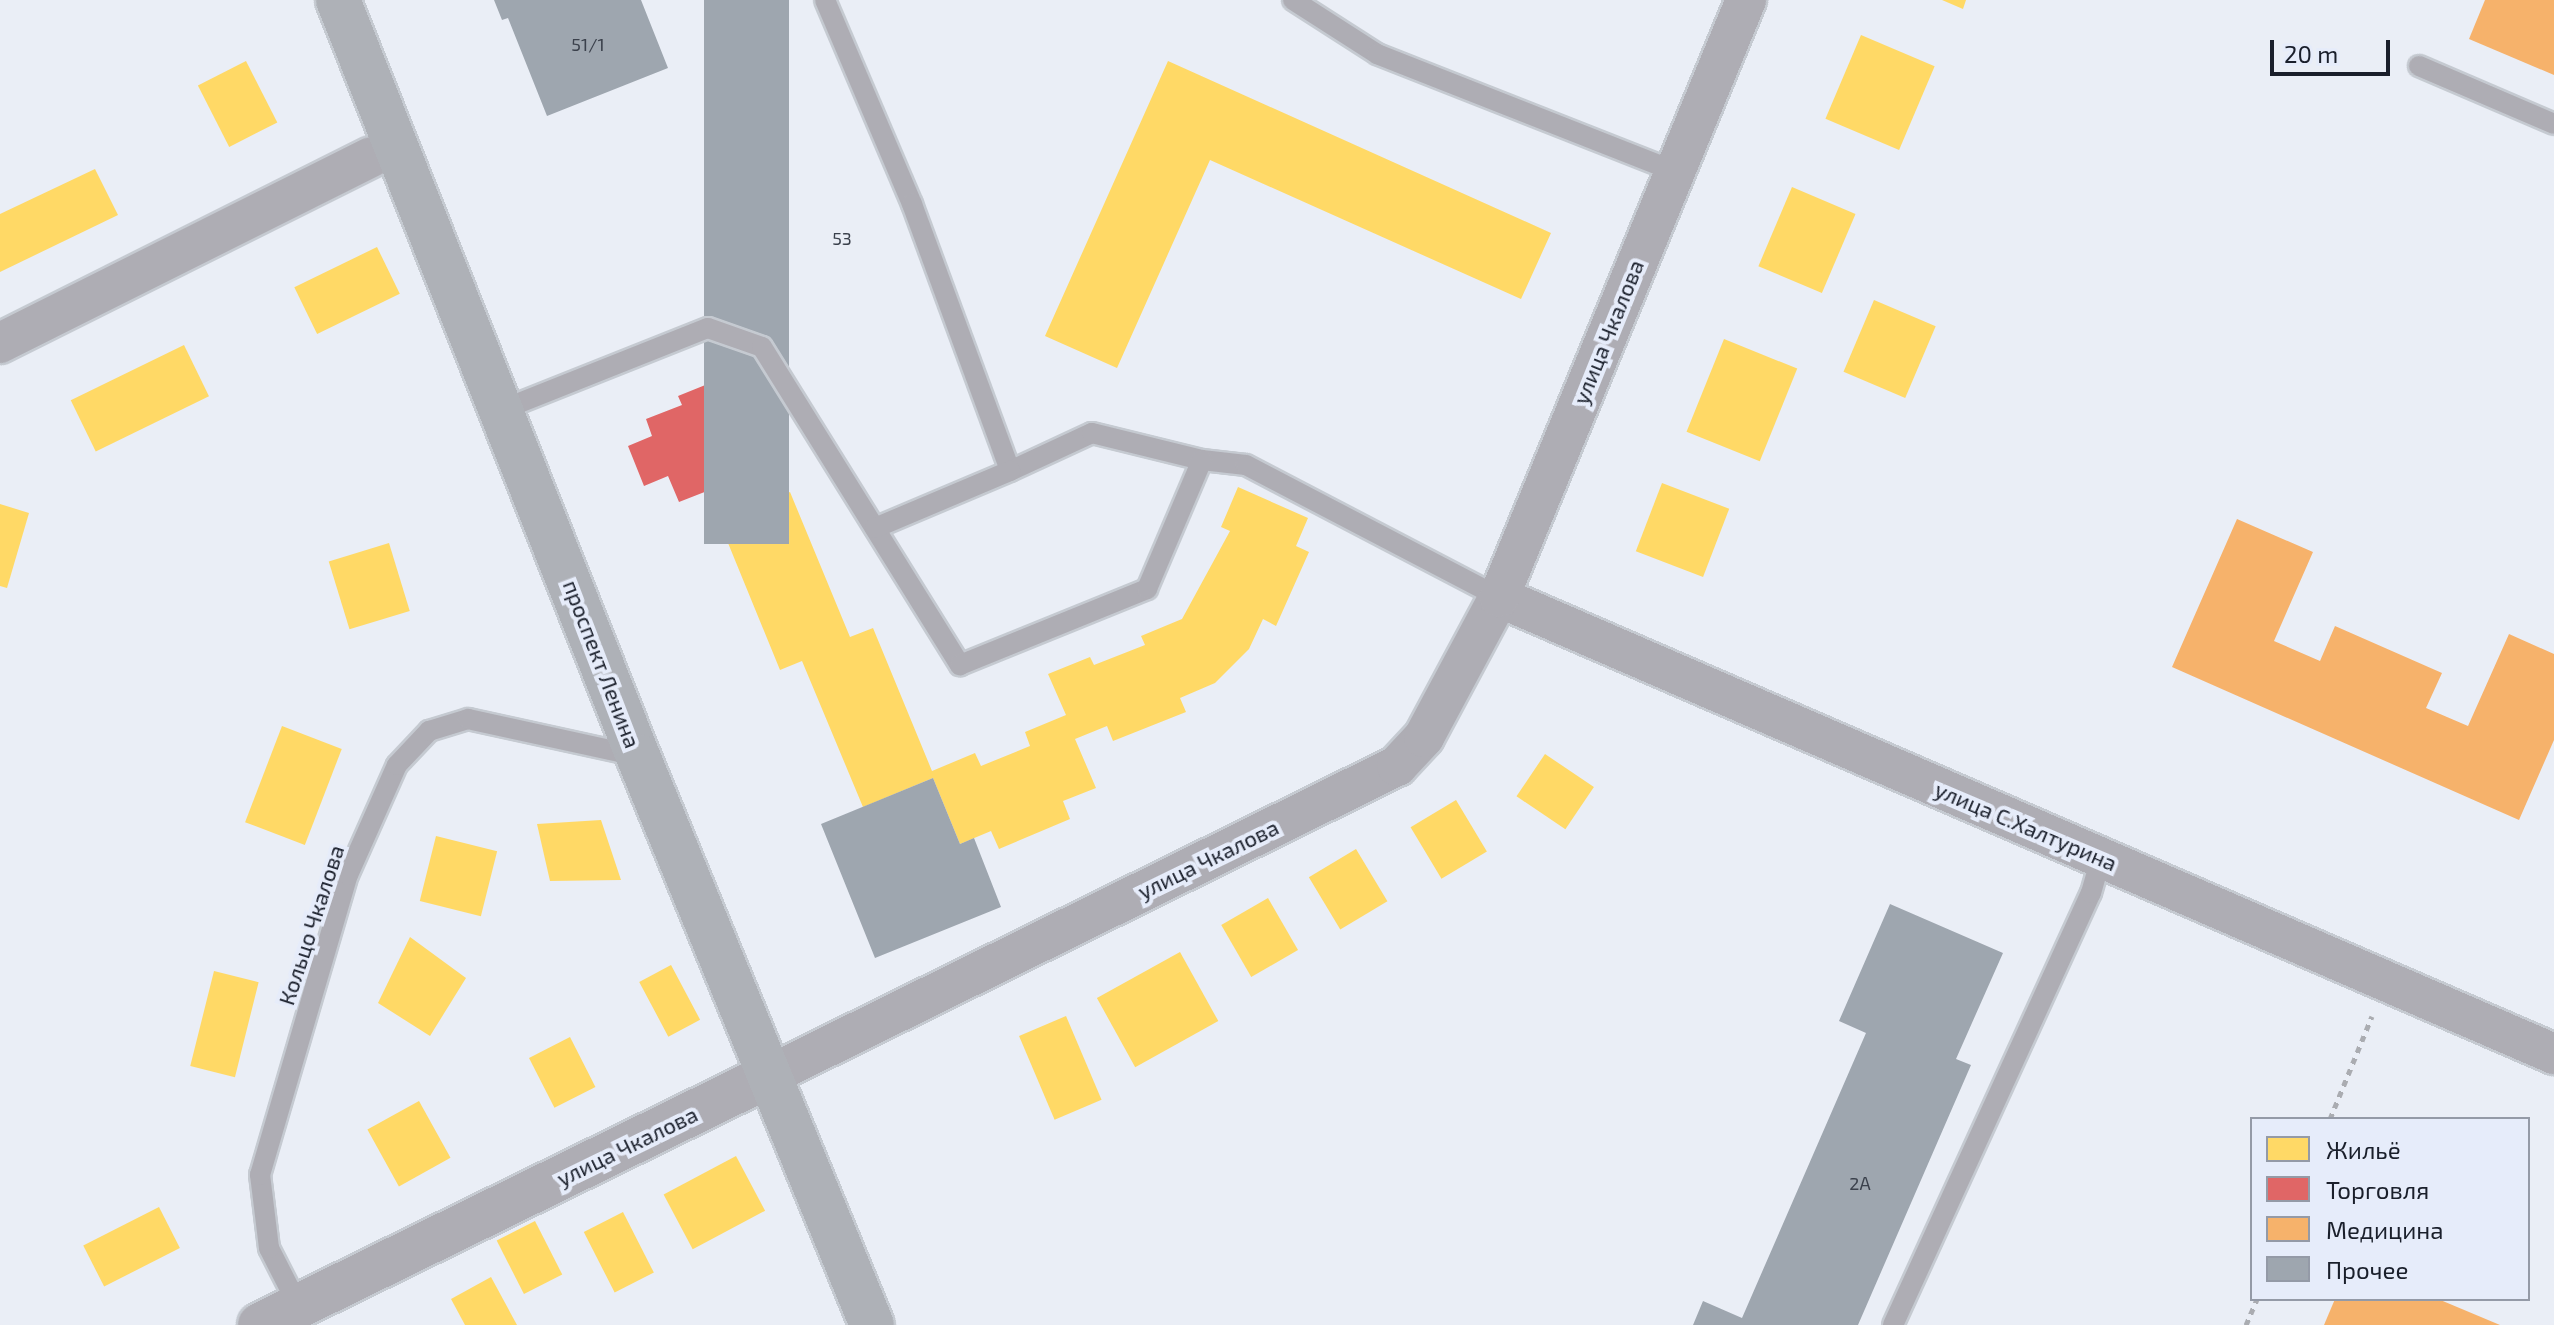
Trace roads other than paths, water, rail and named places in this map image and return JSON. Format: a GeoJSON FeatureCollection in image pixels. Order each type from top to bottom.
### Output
{"type":"FeatureCollection","features":[{"type":"Feature","properties":{"kind":"main road","name":"проспект Ленина"},"geometry":{"type":"LineString","coordinates":[[338,0],[504,409],[638,756],[872,1325]]}},
{"type":"Feature","properties":{"kind":"street","name":"улица Чкалова"},"geometry":{"type":"LineString","coordinates":[[260,1325],[1397,766],[1424,737],[1499,597],[1746,0]]}},
{"type":"Feature","properties":{"kind":"street"},"geometry":{"type":"LineString","coordinates":[[0,343],[371,157]]}},
{"type":"Feature","properties":{"kind":"street","name":"улица С.Халтурина"},"geometry":{"type":"LineString","coordinates":[[1499,597],[2554,1054]]}},
{"type":"Feature","properties":{"kind":"lane"},"geometry":{"type":"LineString","coordinates":[[825,0],[912,204],[1010,471]]}},
{"type":"Feature","properties":{"kind":"lane"},"geometry":{"type":"LineString","coordinates":[[1293,0],[1377,54],[1674,171]]}},
{"type":"Feature","properties":{"kind":"lane"},"geometry":{"type":"LineString","coordinates":[[2419,66],[2554,124]]}},
{"type":"Feature","properties":{"kind":"lane"},"geometry":{"type":"LineString","coordinates":[[504,409],[708,328],[762,347],[960,665],[1147,589],[1202,460]]}},
{"type":"Feature","properties":{"kind":"lane"},"geometry":{"type":"LineString","coordinates":[[875,528],[1092,433],[1202,460],[1246,465],[1499,597]]}},
{"type":"Feature","properties":{"kind":"lane","name":"Кольцо Чкалова"},"geometry":{"type":"LineString","coordinates":[[299,1307],[269,1248],[260,1175],[348,875],[397,765],[429,731],[468,719],[638,756]]}},
{"type":"Feature","properties":{"kind":"lane"},"geometry":{"type":"LineString","coordinates":[[1893,1325],[2091,893],[2101,859]]}}]}
